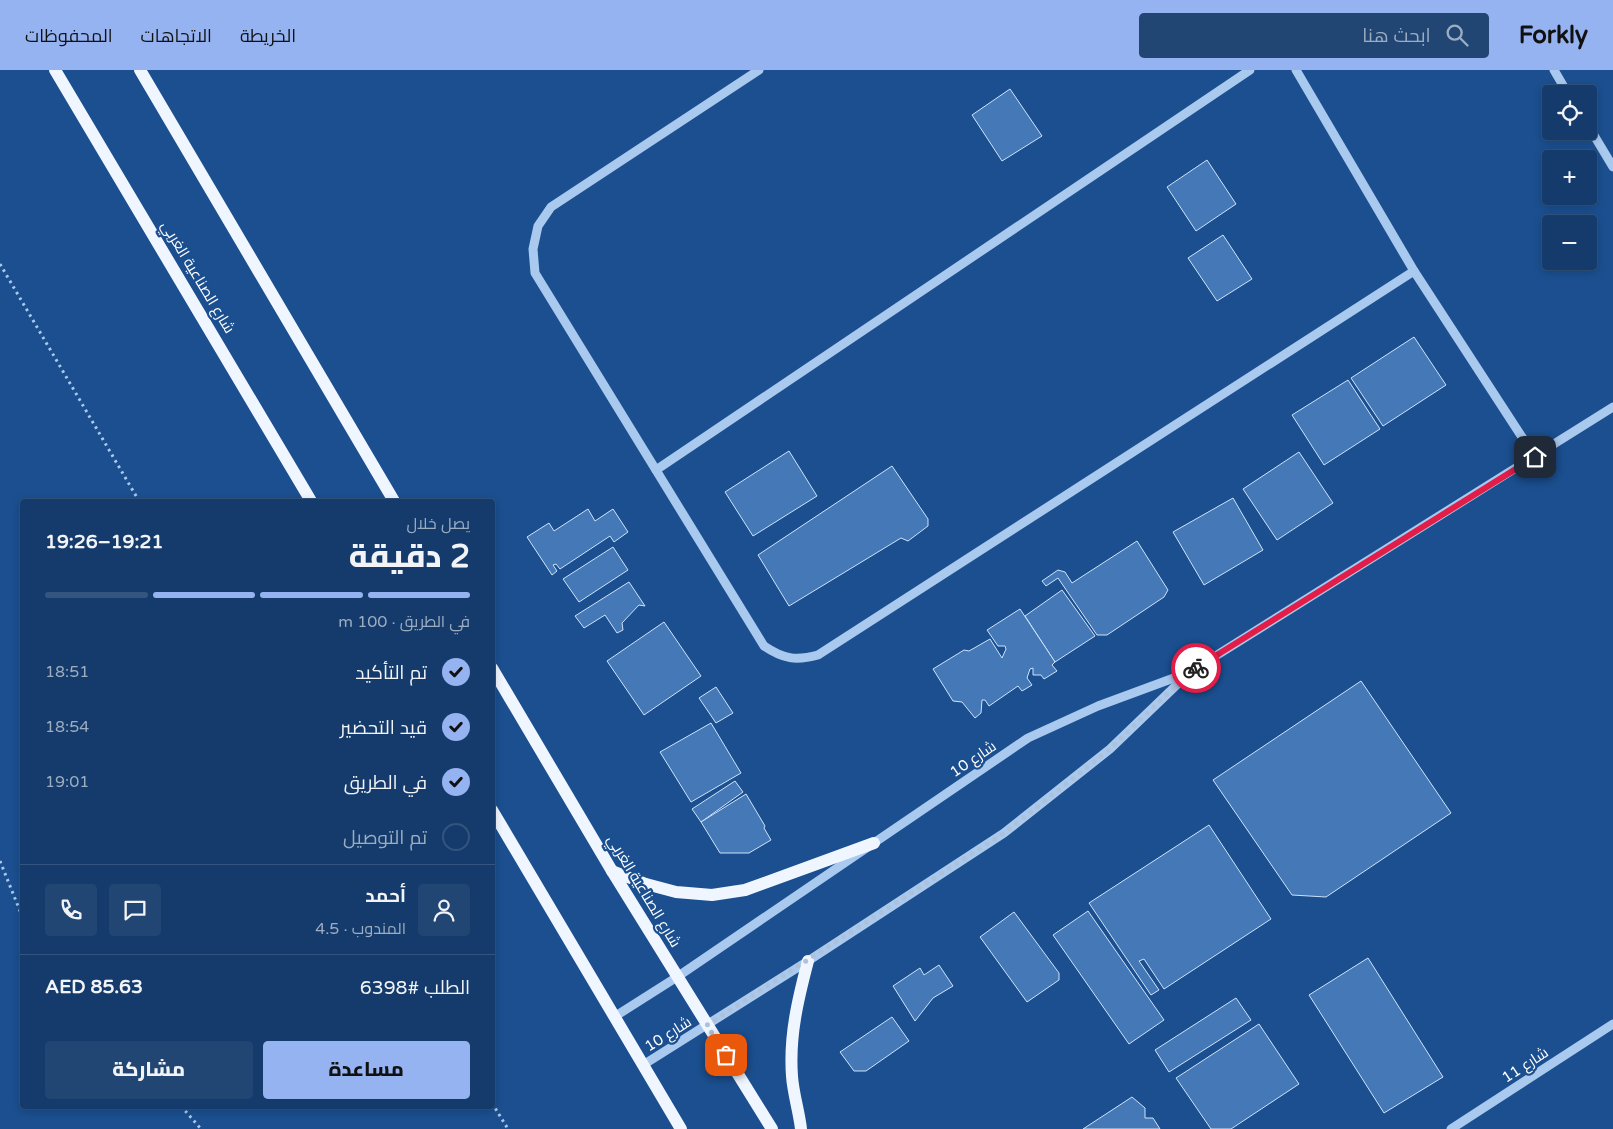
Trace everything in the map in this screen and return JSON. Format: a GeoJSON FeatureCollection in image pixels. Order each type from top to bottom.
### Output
{"type":"FeatureCollection","features":[{"type":"Feature","properties":{"kind":"main road","name":"شارع الصناعية الغربي"},"geometry":{"type":"LineString","coordinates":[[55,70],[310,499]]}},
{"type":"Feature","properties":{"kind":"main road"},"geometry":{"type":"LineString","coordinates":[[140,70],[393,499]]}},
{"type":"Feature","properties":{"kind":"main road","name":"شارع الصناعية الغربي"},"geometry":{"type":"LineString","coordinates":[[495,673],[612,871],[772,1129]]}},
{"type":"Feature","properties":{"kind":"main road"},"geometry":{"type":"LineString","coordinates":[[495,815],[681,1129]]}},
{"type":"Feature","properties":{"kind":"main road"},"geometry":{"type":"LineString","coordinates":[[612,871],[646,884],[676,892],[712,895],[745,890],[874,844]]}},
{"type":"Feature","properties":{"kind":"main road"},"geometry":{"type":"LineString","coordinates":[[801,1129],[792,1077],[791,1044],[795,1011],[808,961]]}},
{"type":"Feature","properties":{"kind":"street"},"geometry":{"type":"LineString","coordinates":[[759,70],[551,207],[538,226],[533,249],[535,273],[764,646],[776,654],[789,658],[804,658],[818,655],[1414,271]]}},
{"type":"Feature","properties":{"kind":"street"},"geometry":{"type":"LineString","coordinates":[[656,470],[1250,70]]}},
{"type":"Feature","properties":{"kind":"street"},"geometry":{"type":"LineString","coordinates":[[1296,70],[1414,271],[1535,457]]}},
{"type":"Feature","properties":{"kind":"street"},"geometry":{"type":"LineString","coordinates":[[1554,70],[1563,85]]}},
{"type":"Feature","properties":{"kind":"street"},"geometry":{"type":"LineString","coordinates":[[1597,140],[1613,166]]}},
{"type":"Feature","properties":{"kind":"street","name":"شارع 10"},"geometry":{"type":"LineString","coordinates":[[614,1017],[678,977],[1028,738],[1098,706],[1190,672],[1613,407]]}},
{"type":"Feature","properties":{"kind":"street","name":"شارع 10"},"geometry":{"type":"LineString","coordinates":[[643,1065],[808,961],[1004,833],[1110,749],[1190,672]]}},
{"type":"Feature","properties":{"kind":"street","name":"شارع 11"},"geometry":{"type":"LineString","coordinates":[[1451,1129],[1613,1024]]}},
{"type":"Feature","properties":{"kind":"path"},"geometry":{"type":"LineString","coordinates":[[0,264],[138,499]]}},
{"type":"Feature","properties":{"kind":"path"},"geometry":{"type":"LineString","coordinates":[[0,861],[20,911]]}},
{"type":"Feature","properties":{"kind":"path"},"geometry":{"type":"LineString","coordinates":[[495,1108],[508,1129]]}},
{"type":"Feature","properties":{"kind":"path"},"geometry":{"type":"LineString","coordinates":[[184,1109],[201,1129]]}},
{"type":"Feature","properties":{"kind":"building"},"geometry":{"type":"Polygon","coordinates":[[[1010,89],[1042,136],[1002,161],[972,115],[1010,89]]]}},
{"type":"Feature","properties":{"kind":"building"},"geometry":{"type":"Polygon","coordinates":[[[1207,160],[1236,204],[1196,231],[1167,187],[1207,160]]]}},
{"type":"Feature","properties":{"kind":"building"},"geometry":{"type":"Polygon","coordinates":[[[1223,235],[1252,279],[1217,301],[1188,258],[1223,235]]]}},
{"type":"Feature","properties":{"kind":"building"},"geometry":{"type":"Polygon","coordinates":[[[1414,337],[1446,385],[1383,426],[1351,378],[1414,337]]]}},
{"type":"Feature","properties":{"kind":"building"},"geometry":{"type":"Polygon","coordinates":[[[1348,380],[1380,429],[1324,465],[1292,415],[1348,380]]]}},
{"type":"Feature","properties":{"kind":"building"},"geometry":{"type":"Polygon","coordinates":[[[789,451],[817,496],[753,536],[725,492],[789,451]]]}},
{"type":"Feature","properties":{"kind":"building"},"geometry":{"type":"Polygon","coordinates":[[[1299,452],[1333,503],[1277,540],[1243,489],[1299,452]]]}},
{"type":"Feature","properties":{"kind":"building"},"geometry":{"type":"Polygon","coordinates":[[[892,466],[928,519],[928,526],[908,541],[901,538],[789,606],[758,555],[892,466]]]}},
{"type":"Feature","properties":{"kind":"building"},"geometry":{"type":"Polygon","coordinates":[[[1233,498],[1263,550],[1204,585],[1173,532],[1233,498]]]}},
{"type":"Feature","properties":{"kind":"building"},"geometry":{"type":"Polygon","coordinates":[[[588,509],[595,521],[613,509],[628,532],[614,542],[610,536],[560,569],[556,564],[553,565],[557,571],[552,575],[527,537],[549,523],[554,531],[588,509]]]}},
{"type":"Feature","properties":{"kind":"building"},"geometry":{"type":"Polygon","coordinates":[[[1137,541],[1168,590],[1164,597],[1107,635],[1097,635],[1058,578],[1046,586],[1042,581],[1058,570],[1065,572],[1072,583],[1137,541]]]}},
{"type":"Feature","properties":{"kind":"building"},"geometry":{"type":"Polygon","coordinates":[[[613,547],[628,570],[579,602],[563,579],[613,547]]]}},
{"type":"Feature","properties":{"kind":"building"},"geometry":{"type":"Polygon","coordinates":[[[629,582],[645,606],[639,605],[622,623],[623,630],[617,633],[605,615],[584,628],[575,616],[629,582]]]}},
{"type":"Feature","properties":{"kind":"building"},"geometry":{"type":"Polygon","coordinates":[[[1062,590],[1095,636],[1055,662],[1025,616],[1062,590]]]}},
{"type":"Feature","properties":{"kind":"building"},"geometry":{"type":"Polygon","coordinates":[[[1020,609],[1055,662],[1052,665],[1057,671],[1044,679],[1041,675],[1033,675],[1033,668],[1030,669],[1027,678],[1032,685],[1022,691],[1018,686],[989,706],[985,700],[982,700],[981,713],[975,718],[962,702],[953,701],[933,669],[964,650],[969,651],[990,639],[1002,658],[1006,649],[1005,646],[998,646],[987,630],[1020,609]]]}},
{"type":"Feature","properties":{"kind":"building"},"geometry":{"type":"Polygon","coordinates":[[[664,622],[701,676],[644,715],[607,661],[664,622]]]}},
{"type":"Feature","properties":{"kind":"building"},"geometry":{"type":"Polygon","coordinates":[[[1361,681],[1451,813],[1326,897],[1292,895],[1213,780],[1361,681]]]}},
{"type":"Feature","properties":{"kind":"building"},"geometry":{"type":"Polygon","coordinates":[[[716,687],[733,713],[716,723],[699,698],[716,687]]]}},
{"type":"Feature","properties":{"kind":"building"},"geometry":{"type":"Polygon","coordinates":[[[711,723],[741,773],[691,802],[660,752],[711,723]]]}},
{"type":"Feature","properties":{"kind":"building"},"geometry":{"type":"Polygon","coordinates":[[[735,781],[743,792],[701,822],[692,809],[735,781]]]}},
{"type":"Feature","properties":{"kind":"building"},"geometry":{"type":"Polygon","coordinates":[[[746,794],[771,840],[749,853],[720,853],[701,822],[746,794]]]}},
{"type":"Feature","properties":{"kind":"building"},"geometry":{"type":"Polygon","coordinates":[[[1209,825],[1271,919],[1164,989],[1144,959],[1139,961],[1159,990],[1151,995],[1089,903],[1209,825]]]}},
{"type":"Feature","properties":{"kind":"building"},"geometry":{"type":"Polygon","coordinates":[[[1088,911],[1164,1020],[1129,1044],[1053,935],[1088,911]]]}},
{"type":"Feature","properties":{"kind":"building"},"geometry":{"type":"Polygon","coordinates":[[[1014,912],[1059,973],[1059,980],[1027,1002],[980,937],[1014,912]]]}},
{"type":"Feature","properties":{"kind":"building"},"geometry":{"type":"Polygon","coordinates":[[[1368,958],[1443,1077],[1384,1113],[1309,995],[1368,958]]]}},
{"type":"Feature","properties":{"kind":"building"},"geometry":{"type":"Polygon","coordinates":[[[939,965],[953,986],[933,998],[915,1021],[893,986],[920,968],[924,975],[939,965]]]}},
{"type":"Feature","properties":{"kind":"building"},"geometry":{"type":"Polygon","coordinates":[[[1236,998],[1251,1020],[1169,1072],[1155,1050],[1236,998]]]}},
{"type":"Feature","properties":{"kind":"building"},"geometry":{"type":"Polygon","coordinates":[[[892,1017],[909,1041],[866,1071],[854,1071],[840,1052],[892,1017]]]}},
{"type":"Feature","properties":{"kind":"building"},"geometry":{"type":"Polygon","coordinates":[[[1259,1024],[1299,1084],[1231,1129],[1211,1129],[1176,1078],[1259,1024]]]}},
{"type":"Feature","properties":{"kind":"building"},"geometry":{"type":"Polygon","coordinates":[[[1132,1097],[1145,1108],[1145,1118],[1153,1118],[1160,1129],[1083,1129],[1132,1097]]]}},
{"type":"Feature","properties":{"kind":"way so far"},"geometry":{"type":"LineString","coordinates":[[726,1055],[707,1025],[1004,833],[1110,749],[1196,668]]}},
{"type":"Feature","properties":{"kind":"route"},"geometry":{"type":"LineString","coordinates":[[1196,668],[1535,457]]}}]}
